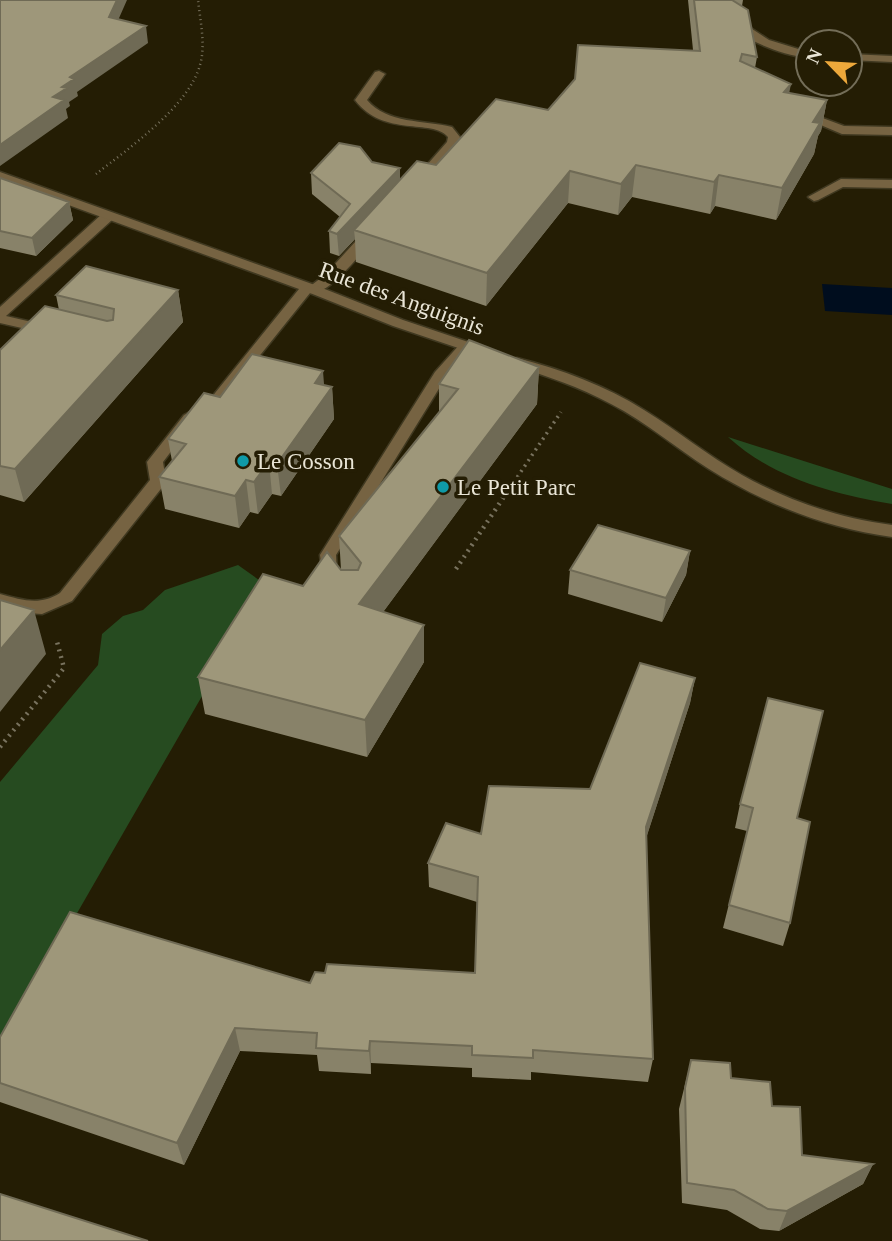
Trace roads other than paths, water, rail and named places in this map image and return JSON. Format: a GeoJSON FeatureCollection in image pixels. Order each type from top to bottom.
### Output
{"type":"FeatureCollection","features":[{"type":"Feature","properties":{"kind":"street"},"geometry":{"type":"LineString","coordinates":[[701,0],[769,46],[794,53]]}},
{"type":"Feature","properties":{"kind":"street"},"geometry":{"type":"LineString","coordinates":[[864,58],[892,59]]}},
{"type":"Feature","properties":{"kind":"street"},"geometry":{"type":"LineString","coordinates":[[379,74],[361,100],[366,108],[375,115],[391,120],[448,130],[454,137],[453,143],[409,191]]}},
{"type":"Feature","properties":{"kind":"street"},"geometry":{"type":"LineString","coordinates":[[792,110],[842,130],[892,131]]}},
{"type":"Feature","properties":{"kind":"street","name":"Rue des Anguignis"},"geometry":{"type":"LineString","coordinates":[[0,177],[398,323],[596,390],[631,408],[716,466],[773,499],[828,519],[869,529],[892,531]]}},
{"type":"Feature","properties":{"kind":"street"},"geometry":{"type":"LineString","coordinates":[[814,197],[841,183],[892,184]]}},
{"type":"Feature","properties":{"kind":"street"},"geometry":{"type":"LineString","coordinates":[[0,316],[107,217]]}},
{"type":"Feature","properties":{"kind":"street"},"geometry":{"type":"LineString","coordinates":[[0,600],[26,608],[44,608],[57,604],[66,597],[158,481],[155,462],[189,418],[212,406],[295,299],[330,278],[383,220]]}},
{"type":"Feature","properties":{"kind":"street"},"geometry":{"type":"LineString","coordinates":[[0,316],[63,334]]}},
{"type":"Feature","properties":{"kind":"street"},"geometry":{"type":"LineString","coordinates":[[337,586],[329,579],[326,567],[328,555],[442,372],[466,346]]}},
{"type":"Feature","properties":{"kind":"water"},"geometry":{"type":"Polygon","coordinates":[[[822,284],[892,288],[892,315],[825,311],[822,284]]]}},
{"type":"Feature","properties":{"kind":"place","name":"Le Cosson"},"geometry":{"type":"Point","coordinates":[243,461]}},
{"type":"Feature","properties":{"kind":"place","name":"Le Petit Parc"},"geometry":{"type":"Point","coordinates":[443,487]}}]}
